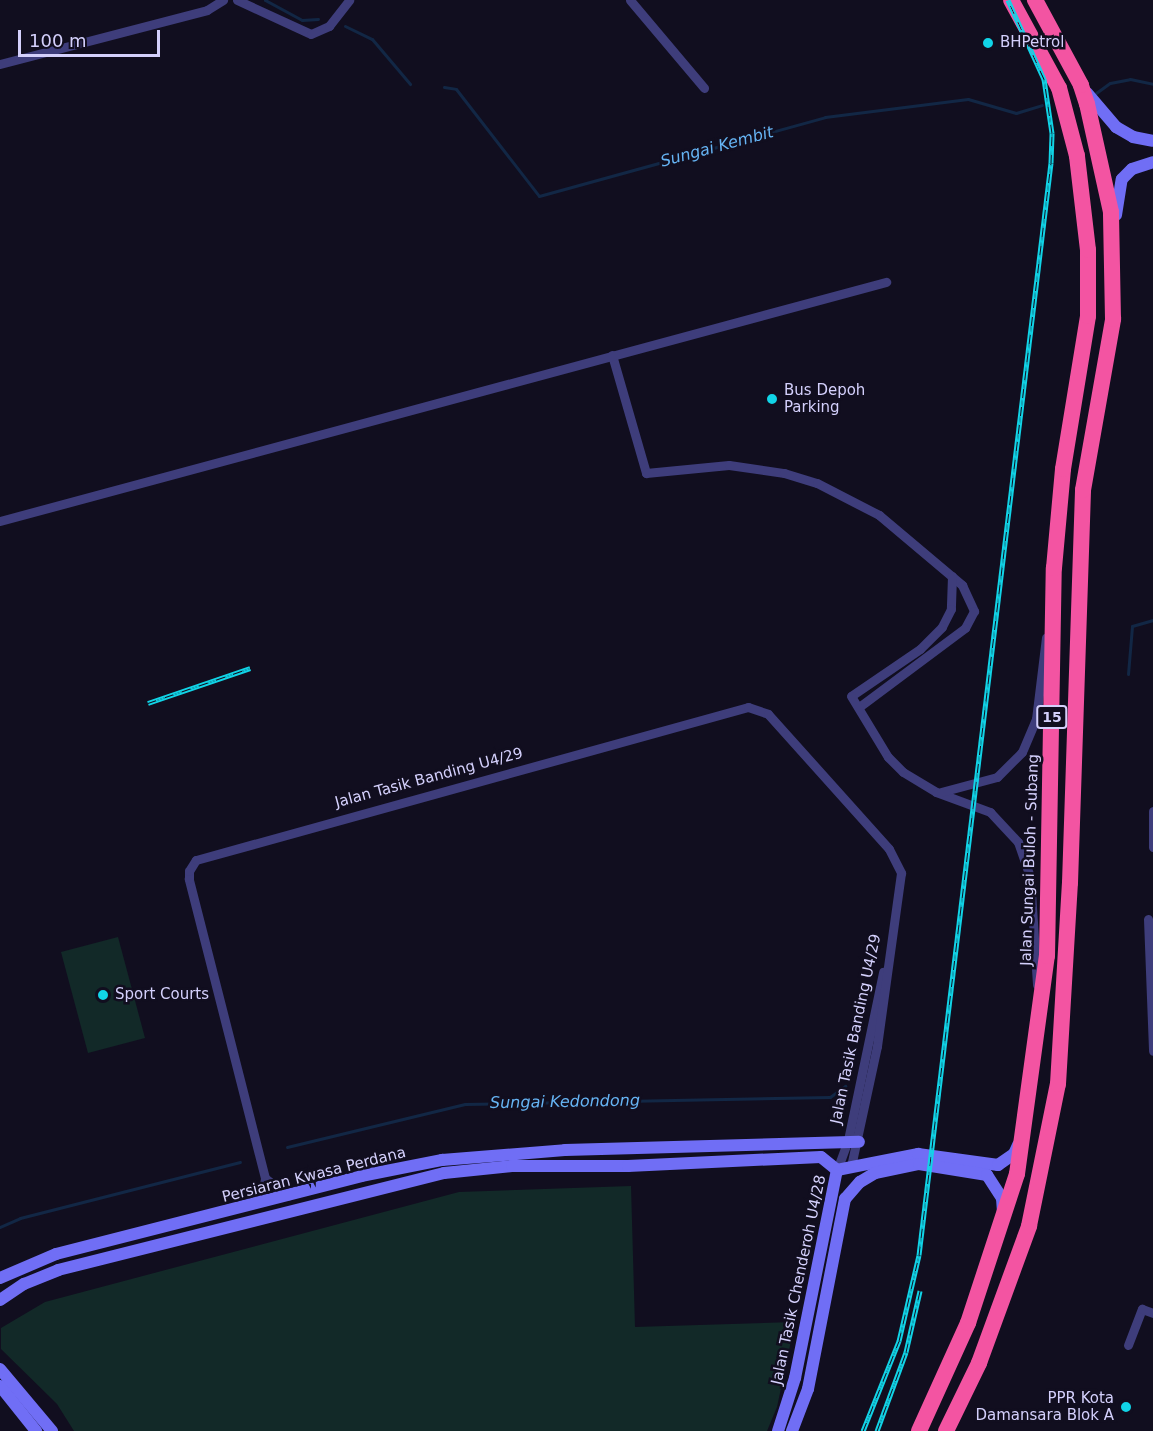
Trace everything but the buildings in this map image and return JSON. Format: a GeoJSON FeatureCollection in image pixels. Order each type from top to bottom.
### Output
{"type":"FeatureCollection","features":[{"type":"Feature","properties":{"kind":"highway","name":"Jalan Sungai Buloh - Subang"},"geometry":{"type":"LineString","coordinates":[[919,1431],[968,1323],[1003,1220],[1027,1123],[1047,956],[1054,568],[1063,470],[1088,316],[1087,215],[1059,88],[1011,0]]}},
{"type":"Feature","properties":{"kind":"highway","name":"15"},"geometry":{"type":"LineString","coordinates":[[946,1431],[979,1363],[1029,1226],[1058,1084],[1069,906],[1083,490],[1113,319],[1115,245],[1107,189],[1081,85],[1035,0]]}},
{"type":"Feature","properties":{"kind":"main road"},"geometry":{"type":"LineString","coordinates":[[1081,85],[1116,127],[1133,137],[1153,141]]}},
{"type":"Feature","properties":{"kind":"main road"},"geometry":{"type":"LineString","coordinates":[[1115,245],[1117,193],[1122,179],[1132,169],[1153,162]]}},
{"type":"Feature","properties":{"kind":"main road","name":"Jalan Tasik Chenderoh U4/28"},"geometry":{"type":"LineString","coordinates":[[778,1431],[795,1377],[837,1170],[918,1154],[998,1165],[1014,1154],[1027,1123]]}},
{"type":"Feature","properties":{"kind":"main road","name":"Persiaran Kwasa Perdana"},"geometry":{"type":"LineString","coordinates":[[0,1278],[56,1254],[248,1208],[361,1176],[507,1153],[829,1144],[854,1141]]}},
{"type":"Feature","properties":{"kind":"main road","name":"Persiaran Kwasa Perdana"},"geometry":{"type":"LineString","coordinates":[[0,1300],[24,1284],[58,1270],[444,1173],[512,1166],[628,1166],[821,1157],[837,1170]]}},
{"type":"Feature","properties":{"kind":"main road","name":"Jalan Tasik Chenderoh U4/28"},"geometry":{"type":"LineString","coordinates":[[792,1431],[808,1389],[845,1199],[860,1182],[875,1173],[919,1164],[987,1175],[1002,1198],[1003,1220]]}},
{"type":"Feature","properties":{"kind":"main road"},"geometry":{"type":"LineString","coordinates":[[845,1199],[851,1166],[875,1173]]}},
{"type":"Feature","properties":{"kind":"main road"},"geometry":{"type":"LineString","coordinates":[[0,1369],[52,1431]]}},
{"type":"Feature","properties":{"kind":"main road"},"geometry":{"type":"LineString","coordinates":[[0,1386],[36,1431]]}},
{"type":"Feature","properties":{"kind":"street"},"geometry":{"type":"LineString","coordinates":[[0,64],[207,10],[223,0]]}},
{"type":"Feature","properties":{"kind":"street"},"geometry":{"type":"LineString","coordinates":[[237,0],[311,34],[328,26],[349,0]]}},
{"type":"Feature","properties":{"kind":"street"},"geometry":{"type":"LineString","coordinates":[[630,0],[704,88]]}},
{"type":"Feature","properties":{"kind":"street"},"geometry":{"type":"LineString","coordinates":[[0,521],[886,282]]}},
{"type":"Feature","properties":{"kind":"street"},"geometry":{"type":"LineString","coordinates":[[612,355],[646,473],[729,465],[784,473],[817,483],[879,515],[952,576],[974,604],[971,622],[859,707]]}},
{"type":"Feature","properties":{"kind":"street"},"geometry":{"type":"LineString","coordinates":[[936,792],[953,791],[997,777],[1022,752],[1036,719],[1054,568]]}},
{"type":"Feature","properties":{"kind":"street"},"geometry":{"type":"LineString","coordinates":[[952,576],[951,609],[942,627],[920,649],[851,696],[888,757],[903,772],[936,792],[1000,819],[1026,859],[1032,898],[1038,1033]]}},
{"type":"Feature","properties":{"kind":"street","name":"Jalan Tasik Banding U4/29"},"geometry":{"type":"LineString","coordinates":[[265,1178],[189,879],[191,865],[202,855],[755,707],[768,714],[889,849],[901,873],[901,893],[851,1166]]}},
{"type":"Feature","properties":{"kind":"street"},"geometry":{"type":"LineString","coordinates":[[1153,811],[1153,847]]}},
{"type":"Feature","properties":{"kind":"street"},"geometry":{"type":"LineString","coordinates":[[1148,919],[1153,1051]]}},
{"type":"Feature","properties":{"kind":"street","name":"Jalan Tasik Banding U4/29"},"geometry":{"type":"LineString","coordinates":[[837,1170],[854,1141]]}},
{"type":"Feature","properties":{"kind":"street"},"geometry":{"type":"LineString","coordinates":[[248,1208],[260,1198],[265,1178],[290,1197]]}},
{"type":"Feature","properties":{"kind":"street"},"geometry":{"type":"LineString","coordinates":[[1128,1345],[1142,1309],[1153,1313]]}},
{"type":"Feature","properties":{"kind":"green space","name":"Sport Courts"},"geometry":{"type":"Polygon","coordinates":[[[118,937],[145,1038],[88,1053],[61,952],[118,937]]]}},
{"type":"Feature","properties":{"kind":"green space"},"geometry":{"type":"Polygon","coordinates":[[[631,1186],[635,1327],[795,1322],[777,1407],[767,1431],[74,1431],[57,1404],[1,1349],[1,1328],[45,1302],[459,1192],[631,1186]]]}},
{"type":"Feature","properties":{"kind":"waterway","name":"Sungai Kembit"},"geometry":{"type":"LineString","coordinates":[[265,0],[302,20],[318,19]]}},
{"type":"Feature","properties":{"kind":"waterway","name":"Sungai Kembit"},"geometry":{"type":"LineString","coordinates":[[345,26],[372,39],[410,84]]}},
{"type":"Feature","properties":{"kind":"waterway","name":"Sungai Kembit"},"geometry":{"type":"LineString","coordinates":[[1096,93],[1110,83],[1130,79],[1153,84]]}},
{"type":"Feature","properties":{"kind":"waterway","name":"Sungai Kembit"},"geometry":{"type":"LineString","coordinates":[[444,87],[456,89],[539,196],[825,117],[968,99],[1016,113],[1042,105]]}},
{"type":"Feature","properties":{"kind":"waterway"},"geometry":{"type":"LineString","coordinates":[[1128,674],[1132,626],[1153,620]]}},
{"type":"Feature","properties":{"kind":"waterway","name":"Sungai Kedondong"},"geometry":{"type":"LineString","coordinates":[[287,1147],[465,1104],[830,1097],[845,1086]]}},
{"type":"Feature","properties":{"kind":"waterway","name":"Sungai Kedondong"},"geometry":{"type":"LineString","coordinates":[[0,1227],[20,1218],[240,1162]]}},
{"type":"Feature","properties":{"kind":"railway"},"geometry":{"type":"LineString","coordinates":[[863,1431],[899,1341],[919,1255],[1051,163],[1052,133],[1044,79],[1008,0]]}},
{"type":"Feature","properties":{"kind":"railway"},"geometry":{"type":"LineString","coordinates":[[148,703],[250,668]]}},
{"type":"Feature","properties":{"kind":"railway"},"geometry":{"type":"LineString","coordinates":[[877,1431],[906,1352],[920,1291]]}},
{"type":"Feature","properties":{"kind":"place","name":"BHPetrol"},"geometry":{"type":"Point","coordinates":[988,43]}},
{"type":"Feature","properties":{"kind":"place","name":"Bus Depoh Parking"},"geometry":{"type":"Point","coordinates":[772,399]}},
{"type":"Feature","properties":{"kind":"place","name":"Sport Courts"},"geometry":{"type":"Point","coordinates":[103,995]}},
{"type":"Feature","properties":{"kind":"place","name":"PPR Kota Damansara Blok A"},"geometry":{"type":"Point","coordinates":[1126,1407]}}]}
